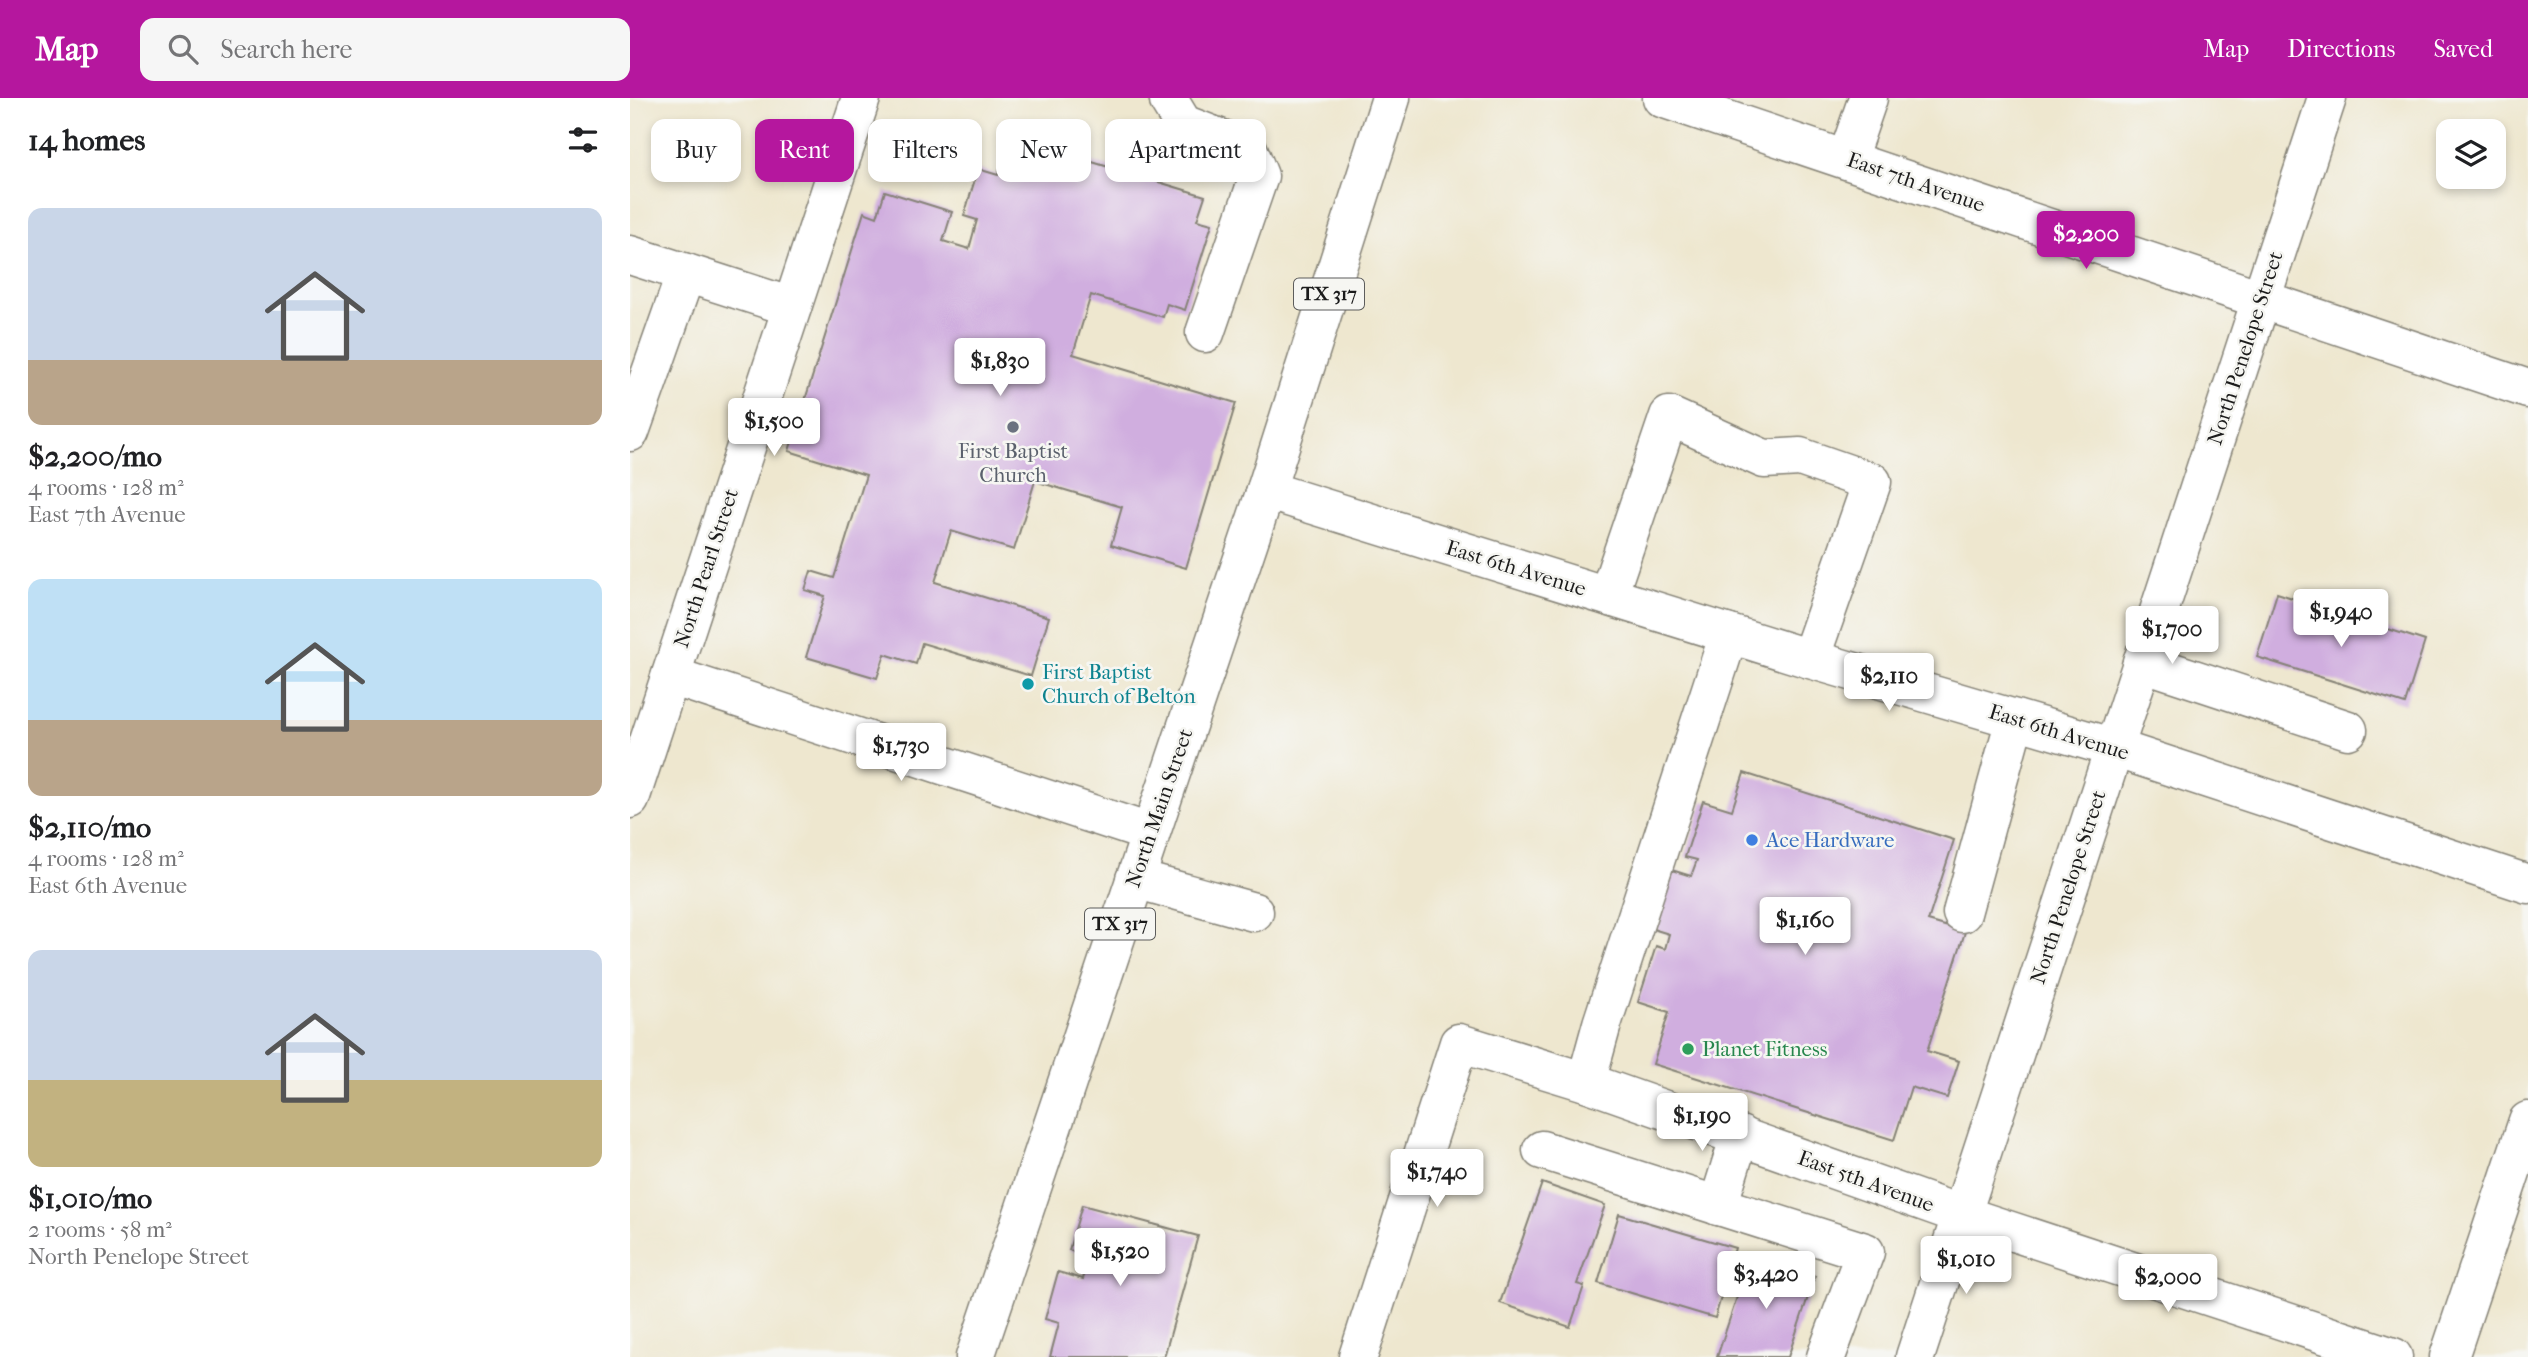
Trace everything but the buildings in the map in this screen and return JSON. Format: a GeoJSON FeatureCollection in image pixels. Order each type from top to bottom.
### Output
{"type":"FeatureCollection","features":[{"type":"Feature","properties":{"kind":"street","name":"North Pearl Street"},"geometry":{"type":"LineString","coordinates":[[630,799],[861,98]]}},
{"type":"Feature","properties":{"kind":"street"},"geometry":{"type":"LineString","coordinates":[[1170,98],[1169,101],[1183,124],[1248,149],[1259,176],[1205,333]]}},
{"type":"Feature","properties":{"kind":"street","name":"North Main Street"},"geometry":{"type":"LineString","coordinates":[[975,1357],[1266,490],[1391,98]]}},
{"type":"Feature","properties":{"kind":"street","name":"East 7th Avenue"},"geometry":{"type":"LineString","coordinates":[[1662,98],[2528,389]]}},
{"type":"Feature","properties":{"kind":"street"},"geometry":{"type":"LineString","coordinates":[[1847,159],[1868,98]]}},
{"type":"Feature","properties":{"kind":"street","name":"North Penelope Street"},"geometry":{"type":"LineString","coordinates":[[1915,1357],[2327,98]]}},
{"type":"Feature","properties":{"kind":"street"},"geometry":{"type":"LineString","coordinates":[[630,255],[792,307]]}},
{"type":"Feature","properties":{"kind":"street"},"geometry":{"type":"LineString","coordinates":[[630,432],[686,273]]}},
{"type":"Feature","properties":{"kind":"street"},"geometry":{"type":"LineString","coordinates":[[1608,596],[1670,416],[1764,459],[1800,457],[1872,481],[1810,659]]}},
{"type":"Feature","properties":{"kind":"street","name":"East 6th Avenue"},"geometry":{"type":"LineString","coordinates":[[1266,490],[1810,659],[2113,748],[2528,884]]}},
{"type":"Feature","properties":{"kind":"street"},"geometry":{"type":"LineString","coordinates":[[1586,1082],[1602,1024],[1729,634]]}},
{"type":"Feature","properties":{"kind":"street"},"geometry":{"type":"LineString","coordinates":[[2142,662],[2348,730]]}},
{"type":"Feature","properties":{"kind":"street"},"geometry":{"type":"LineString","coordinates":[[671,676],[1150,834]]}},
{"type":"Feature","properties":{"kind":"street"},"geometry":{"type":"LineString","coordinates":[[1962,913],[2015,719]]}},
{"type":"Feature","properties":{"kind":"street"},"geometry":{"type":"LineString","coordinates":[[1135,879],[1254,912]]}},
{"type":"Feature","properties":{"kind":"street","name":"East 5th Avenue"},"geometry":{"type":"LineString","coordinates":[[1358,1357],[1459,1043],[1586,1082],[1962,1215],[2393,1357]]}},
{"type":"Feature","properties":{"kind":"street"},"geometry":{"type":"LineString","coordinates":[[2449,1357],[2528,1121]]}},
{"type":"Feature","properties":{"kind":"street"},"geometry":{"type":"LineString","coordinates":[[1718,1206],[1740,1135]]}},
{"type":"Feature","properties":{"kind":"street"},"geometry":{"type":"LineString","coordinates":[[1542,1150],[1865,1252],[1826,1357]]}},
{"type":"Feature","properties":{"kind":"place","name":"First Baptist Church"},"geometry":{"type":"Point","coordinates":[1013,427]}},
{"type":"Feature","properties":{"kind":"place","name":"First Baptist Church of Belton"},"geometry":{"type":"Point","coordinates":[1028,684]}},
{"type":"Feature","properties":{"kind":"place","name":"Ace Hardware"},"geometry":{"type":"Point","coordinates":[1752,840]}},
{"type":"Feature","properties":{"kind":"place","name":"Planet Fitness"},"geometry":{"type":"Point","coordinates":[1688,1049]}}]}
